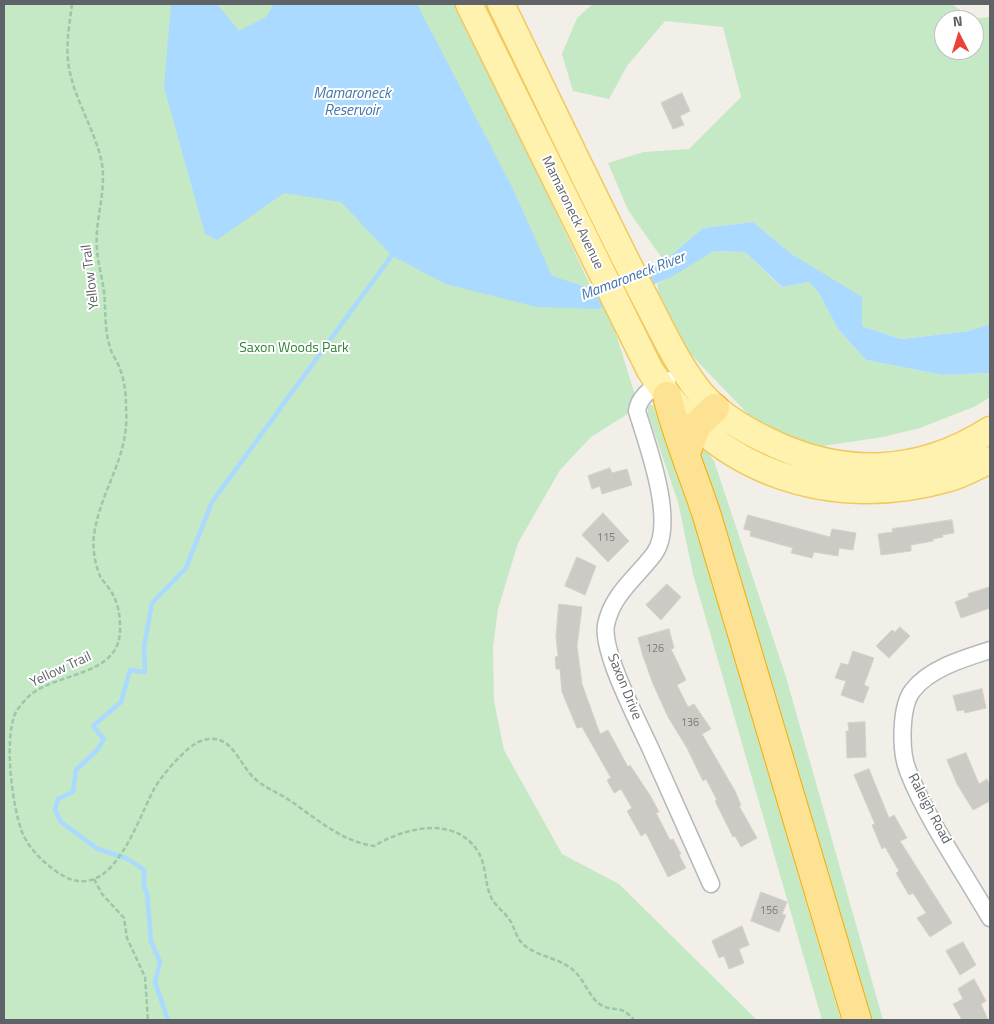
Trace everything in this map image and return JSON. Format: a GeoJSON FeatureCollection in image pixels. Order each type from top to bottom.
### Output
{"type":"FeatureCollection","features":[{"type":"Feature","properties":{"kind":"highway"},"geometry":{"type":"LineString","coordinates":[[663,390],[710,526],[857,1020]]}},
{"type":"Feature","properties":{"kind":"highway"},"geometry":{"type":"LineString","coordinates":[[686,453],[706,417]]}},
{"type":"Feature","properties":{"kind":"main road","name":"Mamaroneck Avenue"},"geometry":{"type":"LineString","coordinates":[[469,4],[617,304],[663,390],[706,417],[746,430],[792,454],[843,465],[875,468],[944,454],[986,441]]}},
{"type":"Feature","properties":{"kind":"main road","name":"Mamaroneck Avenue"},"geometry":{"type":"LineString","coordinates":[[501,4],[626,262],[685,371],[706,417],[714,441],[750,464],[799,483],[830,488],[880,490],[917,486],[950,478],[990,460]]}},
{"type":"Feature","properties":{"kind":"street","name":"Saxon Drive"},"geometry":{"type":"LineString","coordinates":[[685,371],[663,390],[639,402],[637,410],[657,476],[663,523],[661,540],[655,552],[622,589],[606,625],[608,647],[624,690],[711,884]]}},
{"type":"Feature","properties":{"kind":"street","name":"Raleigh Road"},"geometry":{"type":"LineString","coordinates":[[990,650],[968,657],[928,676],[912,690],[903,720],[907,769],[921,798],[990,918]]}},
{"type":"Feature","properties":{"kind":"path","name":"Yellow Trail"},"geometry":{"type":"LineString","coordinates":[[72,4],[68,59],[71,75],[101,160],[103,179],[96,226],[97,251],[104,288],[106,329],[110,349],[121,372],[126,405],[127,436],[100,511],[93,538],[95,558],[101,578],[113,594],[119,612],[121,632],[116,650],[108,658],[88,671],[45,686],[29,696],[15,714],[10,766],[13,802],[23,834],[33,851],[54,870],[69,880],[83,883],[94,879]]}},
{"type":"Feature","properties":{"kind":"path"},"geometry":{"type":"LineString","coordinates":[[148,1020],[145,976],[127,938],[124,918],[102,894],[94,879],[109,870],[128,844],[154,787],[195,744],[208,739],[221,740],[233,750],[241,766],[258,782],[287,798],[339,835],[362,844],[374,846],[389,837],[432,827],[450,829],[465,837],[477,850],[486,870],[491,897],[512,922],[515,937],[528,949],[560,962],[578,974],[586,989],[602,1005],[623,1009],[634,1020]]}},
{"type":"Feature","properties":{"kind":"green space","name":"Saxon Woods Park"},"geometry":{"type":"Polygon","coordinates":[[[4,4],[457,4],[592,289],[588,288],[597,308],[607,305],[635,395],[629,413],[591,437],[560,470],[518,543],[498,609],[493,647],[494,701],[504,750],[562,854],[619,884],[757,1020],[4,1020],[4,4]]]}},
{"type":"Feature","properties":{"kind":"green space"},"geometry":{"type":"Polygon","coordinates":[[[593,4],[952,4],[960,10],[934,10],[934,60],[984,60],[984,18],[990,17],[990,324],[969,331],[901,339],[862,326],[793,255],[753,222],[703,228],[664,261],[628,210],[608,163],[644,152],[689,149],[741,97],[723,27],[665,21],[627,66],[609,99],[573,91],[562,54],[577,18],[593,4]]]}},
{"type":"Feature","properties":{"kind":"green space"},"geometry":{"type":"Polygon","coordinates":[[[714,251],[745,252],[781,287],[809,282],[818,292],[838,329],[866,360],[943,375],[990,373],[990,397],[976,406],[920,428],[883,437],[816,447],[770,437],[677,340],[661,309],[657,284],[714,251]]]}},
{"type":"Feature","properties":{"kind":"green space"},"geometry":{"type":"Polygon","coordinates":[[[653,405],[701,544],[841,1020],[822,1020],[693,574],[678,502],[648,414],[648,407],[653,405]]]}},
{"type":"Feature","properties":{"kind":"green space"},"geometry":{"type":"Polygon","coordinates":[[[699,449],[706,450],[714,461],[786,677],[883,1020],[869,1020],[699,458],[699,449]]]}},
{"type":"Feature","properties":{"kind":"water","name":"Mamaroneck Reservoir"},"geometry":{"type":"Polygon","coordinates":[[[171,4],[217,4],[239,31],[266,17],[274,4],[417,4],[512,187],[552,276],[592,289],[664,261],[703,228],[753,222],[793,255],[862,297],[862,326],[901,339],[969,331],[990,324],[990,373],[943,375],[866,360],[838,329],[818,292],[809,282],[782,287],[745,252],[714,251],[673,276],[598,309],[537,307],[446,284],[392,256],[341,202],[284,193],[217,240],[205,234],[164,87],[171,4]]]}},
{"type":"Feature","properties":{"kind":"building"},"geometry":{"type":"Polygon","coordinates":[[[682,93],[690,111],[680,116],[684,125],[673,129],[661,103],[682,93]]]}},
{"type":"Feature","properties":{"kind":"building"},"geometry":{"type":"Polygon","coordinates":[[[610,468],[612,473],[627,469],[632,485],[602,494],[600,486],[592,489],[588,476],[610,468]]]}},
{"type":"Feature","properties":{"kind":"building"},"geometry":{"type":"Polygon","coordinates":[[[603,513],[629,541],[608,562],[582,535],[603,513]]]}},
{"type":"Feature","properties":{"kind":"building"},"geometry":{"type":"Polygon","coordinates":[[[748,515],[830,537],[832,529],[856,533],[853,550],[839,548],[838,556],[814,552],[812,558],[791,553],[793,548],[750,536],[751,531],[744,529],[748,515]]]}},
{"type":"Feature","properties":{"kind":"building"},"geometry":{"type":"Polygon","coordinates":[[[952,520],[954,533],[942,535],[943,537],[933,539],[933,541],[911,545],[911,551],[881,555],[878,534],[893,532],[892,529],[952,520]]]}},
{"type":"Feature","properties":{"kind":"building"},"geometry":{"type":"Polygon","coordinates":[[[577,557],[596,566],[585,595],[565,586],[577,557]]]}},
{"type":"Feature","properties":{"kind":"building"},"geometry":{"type":"Polygon","coordinates":[[[667,584],[681,597],[661,620],[646,605],[667,584]]]}},
{"type":"Feature","properties":{"kind":"building"},"geometry":{"type":"Polygon","coordinates":[[[990,587],[990,608],[961,618],[955,602],[969,597],[968,594],[990,587]]]}},
{"type":"Feature","properties":{"kind":"building"},"geometry":{"type":"Polygon","coordinates":[[[559,604],[582,607],[577,646],[582,684],[600,734],[608,730],[628,767],[630,765],[651,797],[659,812],[656,813],[670,840],[673,839],[681,854],[679,855],[686,868],[668,877],[646,833],[641,836],[627,811],[632,808],[621,789],[614,793],[607,780],[611,778],[582,727],[577,728],[562,692],[560,669],[556,669],[555,657],[558,656],[556,637],[559,604]]]}},
{"type":"Feature","properties":{"kind":"building"},"geometry":{"type":"Polygon","coordinates":[[[900,627],[910,636],[889,658],[876,646],[892,630],[895,632],[900,627]]]}},
{"type":"Feature","properties":{"kind":"building"},"geometry":{"type":"Polygon","coordinates":[[[669,629],[674,648],[671,649],[686,680],[677,685],[688,707],[694,704],[711,729],[702,734],[735,791],[741,805],[739,806],[757,838],[741,847],[735,836],[733,837],[706,779],[703,781],[687,748],[668,717],[643,656],[638,638],[669,629]]]}},
{"type":"Feature","properties":{"kind":"building"},"geometry":{"type":"Polygon","coordinates":[[[853,651],[874,658],[864,685],[869,687],[863,703],[841,695],[846,681],[835,678],[841,663],[848,665],[853,651]]]}},
{"type":"Feature","properties":{"kind":"building"},"geometry":{"type":"Polygon","coordinates":[[[982,689],[986,708],[965,713],[964,710],[957,711],[953,696],[982,689]]]}},
{"type":"Feature","properties":{"kind":"building"},"geometry":{"type":"Polygon","coordinates":[[[865,722],[866,757],[847,758],[846,731],[849,731],[848,723],[865,722]]]}},
{"type":"Feature","properties":{"kind":"building"},"geometry":{"type":"Polygon","coordinates":[[[966,753],[979,784],[987,779],[990,786],[990,801],[973,810],[957,784],[947,760],[966,753]]]}},
{"type":"Feature","properties":{"kind":"building"},"geometry":{"type":"Polygon","coordinates":[[[869,769],[889,818],[894,815],[907,838],[900,841],[952,923],[930,937],[917,918],[926,913],[913,893],[909,895],[896,873],[899,871],[885,847],[882,849],[872,825],[875,824],[854,775],[869,769]]]}},
{"type":"Feature","properties":{"kind":"building"},"geometry":{"type":"Polygon","coordinates":[[[761,892],[787,902],[782,914],[786,915],[779,932],[751,921],[761,892]]]}},
{"type":"Feature","properties":{"kind":"building"},"geometry":{"type":"Polygon","coordinates":[[[742,926],[749,945],[739,949],[744,963],[729,969],[724,956],[719,958],[712,941],[742,926]]]}},
{"type":"Feature","properties":{"kind":"building"},"geometry":{"type":"Polygon","coordinates":[[[963,942],[976,965],[960,975],[946,951],[963,942]]]}},
{"type":"Feature","properties":{"kind":"building"},"geometry":{"type":"Polygon","coordinates":[[[974,979],[986,1001],[981,1004],[988,1020],[962,1020],[953,1004],[963,999],[958,989],[974,979]]]}},
{"type":"Feature","properties":{"kind":"waterway"},"geometry":{"type":"LineString","coordinates":[[168,1020],[155,982],[160,962],[151,941],[147,893],[144,888],[144,870],[128,859],[98,849],[61,822],[55,810],[58,799],[73,792],[76,770],[97,750],[104,739],[93,726],[121,702],[130,670],[145,672],[144,647],[152,603],[186,568],[212,502],[395,251]]}},
{"type":"Feature","properties":{"kind":"water label","name":"Mamaroneck River"},"geometry":{"type":"Point","coordinates":[633,277]}}]}
